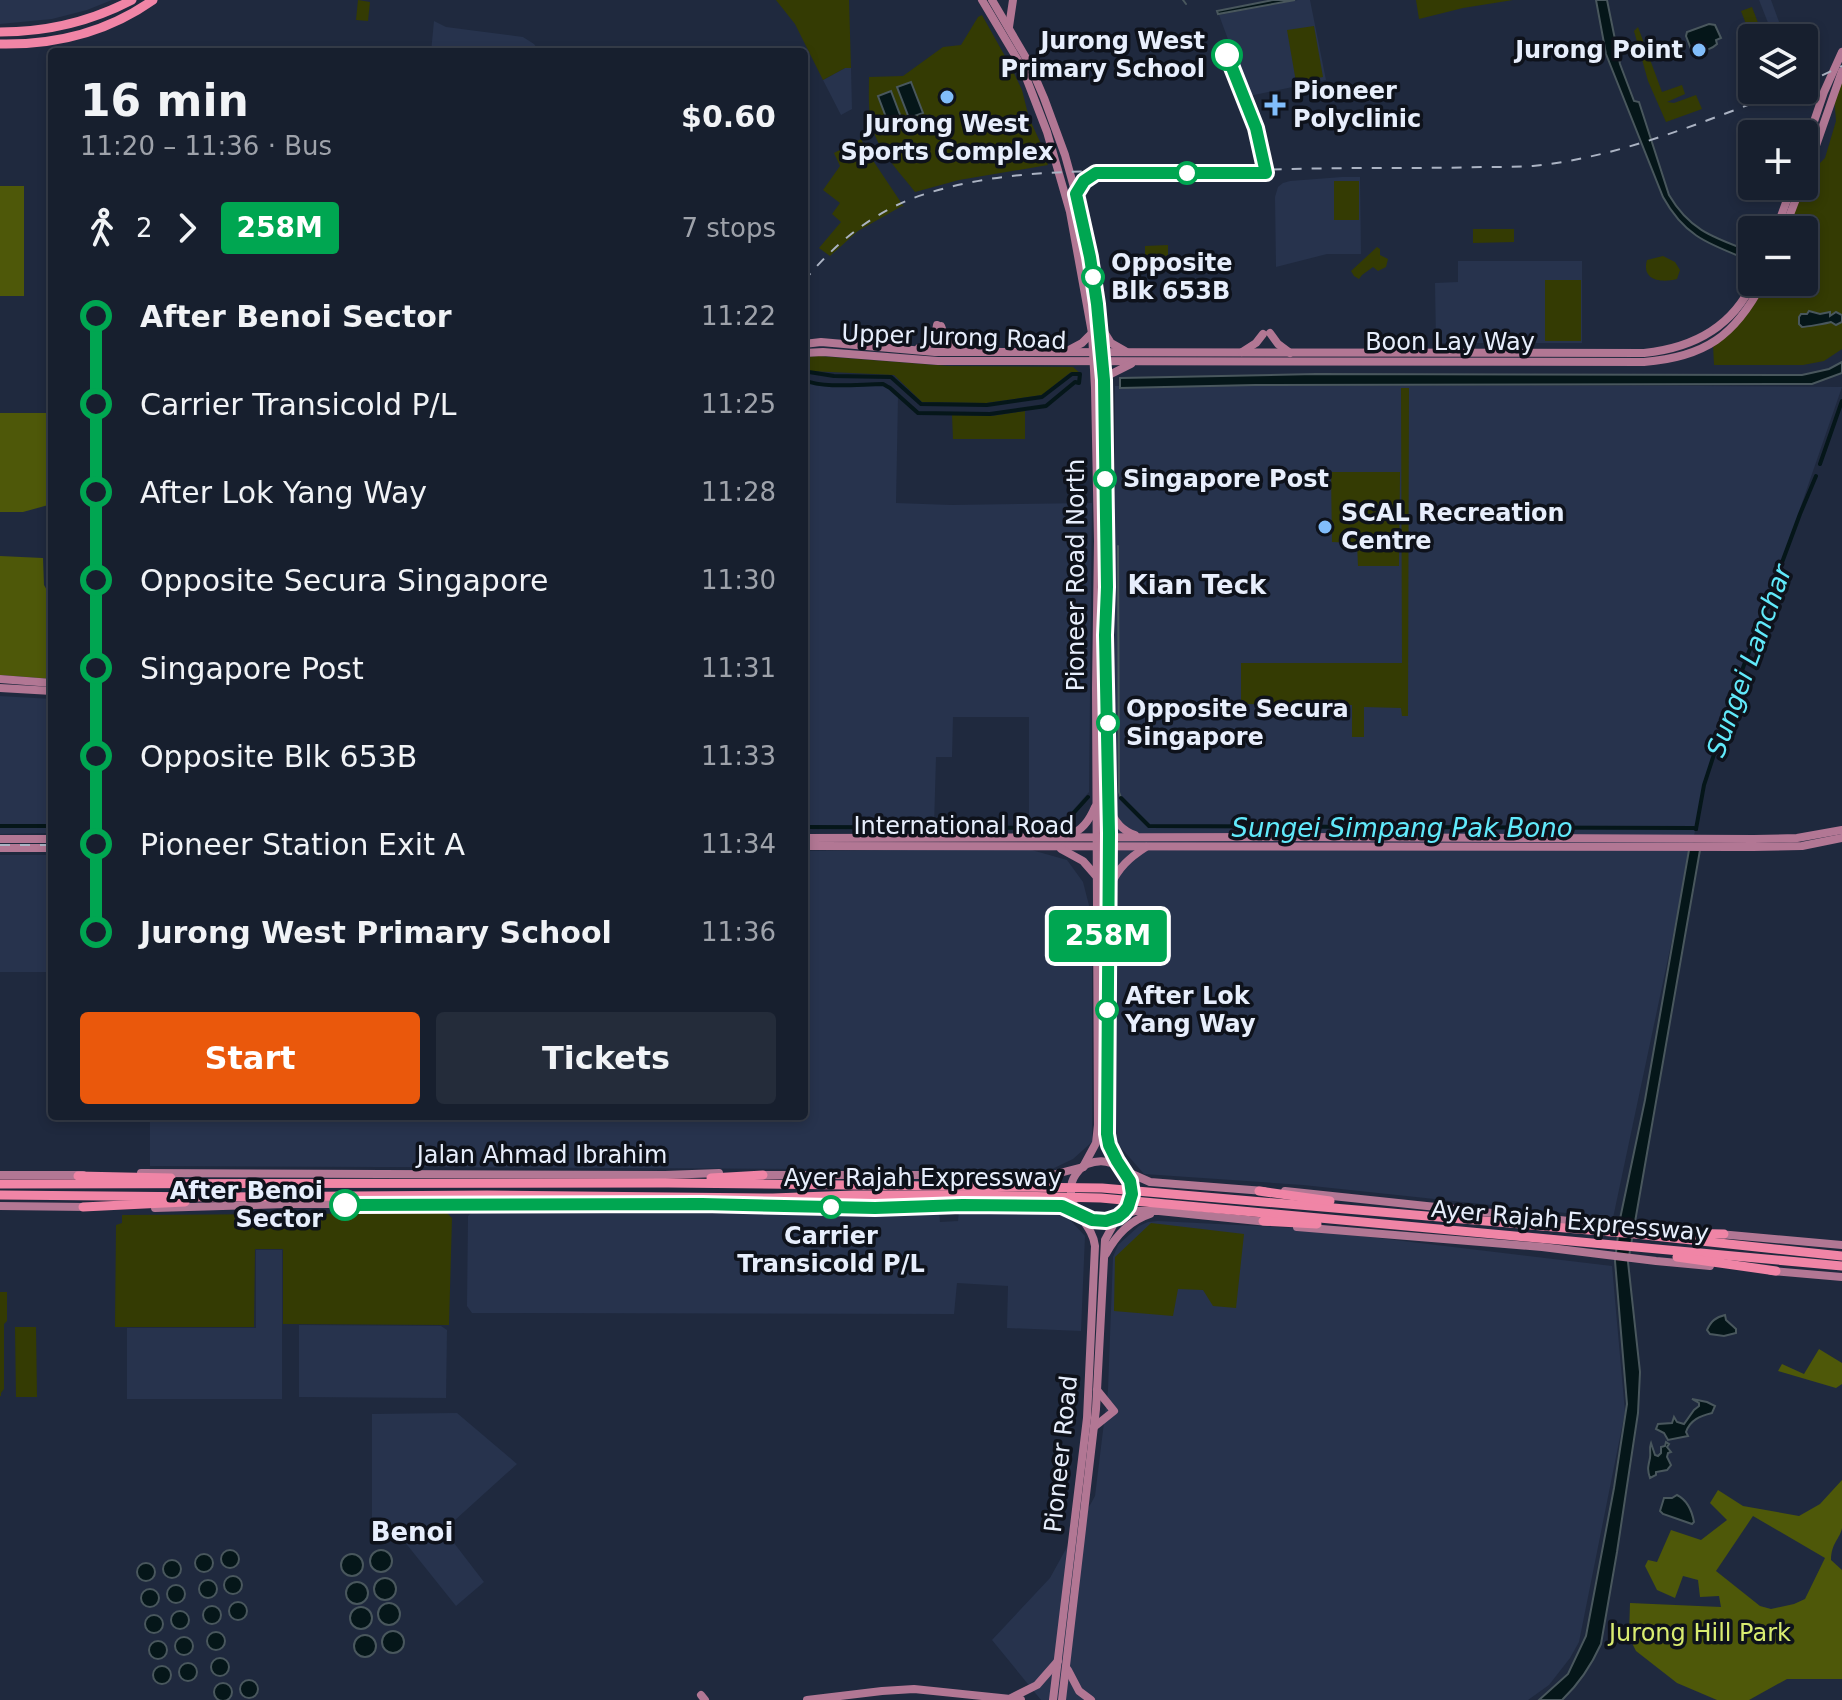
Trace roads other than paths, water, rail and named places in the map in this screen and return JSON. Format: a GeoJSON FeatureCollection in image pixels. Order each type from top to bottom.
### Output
{"type":"FeatureCollection","features":[{"type":"Feature","properties":{"kind":"highway"},"geometry":{"type":"LineString","coordinates":[[0,32],[69,25],[132,0]]}},
{"type":"Feature","properties":{"kind":"highway"},"geometry":{"type":"LineString","coordinates":[[0,44],[43,42],[84,34],[120,19],[153,0]]}},
{"type":"Feature","properties":{"kind":"highway"},"geometry":{"type":"LineString","coordinates":[[668,1183],[682,1179],[763,1175]]}},
{"type":"Feature","properties":{"kind":"highway"},"geometry":{"type":"LineString","coordinates":[[78,1176],[263,1184]]}},
{"type":"Feature","properties":{"kind":"highway","name":"Ayer Rajah Expressway"},"geometry":{"type":"LineString","coordinates":[[0,1184],[668,1183],[975,1190]]}},
{"type":"Feature","properties":{"kind":"highway","name":"Ayer Rajah Expressway"},"geometry":{"type":"LineString","coordinates":[[0,1195],[773,1198],[1102,1188],[1344,1221],[1842,1266]]}},
{"type":"Feature","properties":{"kind":"highway"},"geometry":{"type":"LineString","coordinates":[[1259,1191],[1357,1205],[1384,1212]]}},
{"type":"Feature","properties":{"kind":"highway"},"geometry":{"type":"LineString","coordinates":[[83,1207],[205,1200],[211,1197]]}},
{"type":"Feature","properties":{"kind":"highway"},"geometry":{"type":"LineString","coordinates":[[773,1198],[924,1206]]}},
{"type":"Feature","properties":{"kind":"highway","name":"Ayer Rajah Expressway"},"geometry":{"type":"LineString","coordinates":[[1226,1203],[1384,1212],[1842,1256]]}},
{"type":"Feature","properties":{"kind":"highway"},"geometry":{"type":"LineString","coordinates":[[1263,1221],[1336,1224],[1344,1221]]}},
{"type":"Feature","properties":{"kind":"highway"},"geometry":{"type":"LineString","coordinates":[[1635,1234],[1724,1234]]}},
{"type":"Feature","properties":{"kind":"highway"},"geometry":{"type":"LineString","coordinates":[[1638,1248],[1656,1254],[1776,1271]]}},
{"type":"Feature","properties":{"kind":"main road"},"geometry":{"type":"LineString","coordinates":[[996,13],[1011,0]]}},
{"type":"Feature","properties":{"kind":"main road"},"geometry":{"type":"LineString","coordinates":[[1009,28],[1011,0]]}},
{"type":"Feature","properties":{"kind":"main road","name":"Pioneer Road North"},"geometry":{"type":"LineString","coordinates":[[990,1],[1028,80],[1047,132],[1070,212],[1092,333],[1104,380],[1109,842],[1107,1134],[1109,1145],[1123,1170]]}},
{"type":"Feature","properties":{"kind":"main road","name":"Pioneer Road North"},"geometry":{"type":"LineString","coordinates":[[996,13],[1009,28],[1029,63],[1065,155],[1090,257],[1101,326],[1095,388],[1098,1125],[1096,1143],[1083,1167]]}},
{"type":"Feature","properties":{"kind":"main road"},"geometry":{"type":"LineString","coordinates":[[1814,120],[1828,79],[1842,52]]}},
{"type":"Feature","properties":{"kind":"main road"},"geometry":{"type":"LineString","coordinates":[[1818,140],[1842,71]]}},
{"type":"Feature","properties":{"kind":"main road"},"geometry":{"type":"LineString","coordinates":[[1076,194],[1084,181],[1096,173]]}},
{"type":"Feature","properties":{"kind":"main road","name":"Boon Lay Way"},"geometry":{"type":"LineString","coordinates":[[1098,357],[1129,352],[1644,353],[1666,350],[1701,338],[1735,311],[1744,296]]}},
{"type":"Feature","properties":{"kind":"main road","name":"Boon Lay Way"},"geometry":{"type":"LineString","coordinates":[[1098,357],[1136,362],[1669,360],[1688,355],[1725,334],[1745,314],[1755,296]]}},
{"type":"Feature","properties":{"kind":"main road"},"geometry":{"type":"LineString","coordinates":[[910,354],[931,342],[939,326],[951,344],[967,352]]}},
{"type":"Feature","properties":{"kind":"main road"},"geometry":{"type":"LineString","coordinates":[[1101,326],[1111,343],[1129,352]]}},
{"type":"Feature","properties":{"kind":"main road"},"geometry":{"type":"LineString","coordinates":[[1063,353],[1082,343],[1092,333]]}},
{"type":"Feature","properties":{"kind":"main road"},"geometry":{"type":"LineString","coordinates":[[1241,353],[1266,334],[1291,353]]}},
{"type":"Feature","properties":{"kind":"main road","name":"Upper Jurong Road"},"geometry":{"type":"LineString","coordinates":[[808,344],[821,342],[910,354],[938,361],[1076,362],[1098,357]]}},
{"type":"Feature","properties":{"kind":"main road","name":"Upper Jurong Road"},"geometry":{"type":"LineString","coordinates":[[808,353],[1063,353],[1098,357]]}},
{"type":"Feature","properties":{"kind":"main road"},"geometry":{"type":"LineString","coordinates":[[1076,362],[1095,388]]}},
{"type":"Feature","properties":{"kind":"main road"},"geometry":{"type":"LineString","coordinates":[[1104,380],[1136,362]]}},
{"type":"Feature","properties":{"kind":"main road"},"geometry":{"type":"LineString","coordinates":[[0,679],[48,690]]}},
{"type":"Feature","properties":{"kind":"main road"},"geometry":{"type":"LineString","coordinates":[[0,688],[48,684]]}},
{"type":"Feature","properties":{"kind":"main road"},"geometry":{"type":"LineString","coordinates":[[1052,842],[1078,832],[1097,803]]}},
{"type":"Feature","properties":{"kind":"main road"},"geometry":{"type":"LineString","coordinates":[[1108,804],[1119,825],[1140,837]]}},
{"type":"Feature","properties":{"kind":"main road","name":"International Road"},"geometry":{"type":"LineString","coordinates":[[1704,843],[1797,838],[1842,830]]}},
{"type":"Feature","properties":{"kind":"main road","name":"International Road"},"geometry":{"type":"LineString","coordinates":[[1109,842],[1140,837],[1681,843]]}},
{"type":"Feature","properties":{"kind":"main road","name":"International Road"},"geometry":{"type":"LineString","coordinates":[[808,838],[1109,842],[1147,847],[1681,843],[1802,846],[1842,838]]}},
{"type":"Feature","properties":{"kind":"main road"},"geometry":{"type":"LineString","coordinates":[[0,839],[48,839]]}},
{"type":"Feature","properties":{"kind":"main road"},"geometry":{"type":"LineString","coordinates":[[1052,842],[1083,861],[1097,878]]}},
{"type":"Feature","properties":{"kind":"main road","name":"International Road"},"geometry":{"type":"LineString","coordinates":[[808,846],[1052,842]]}},
{"type":"Feature","properties":{"kind":"main road"},"geometry":{"type":"LineString","coordinates":[[1109,889],[1123,864],[1147,847]]}},
{"type":"Feature","properties":{"kind":"main road"},"geometry":{"type":"LineString","coordinates":[[0,848],[48,848]]}},
{"type":"Feature","properties":{"kind":"main road"},"geometry":{"type":"LineString","coordinates":[[1842,1245],[1699,1230],[1488,1214],[1296,1191],[1150,1182],[1103,1161],[1083,1167],[1074,1177],[1071,1190],[1073,1203],[1081,1214],[1099,1222],[1135,1211],[1159,1211],[1295,1227],[1842,1277]]}},
{"type":"Feature","properties":{"kind":"main road","name":"Jalan Ahmad Ibrahim"},"geometry":{"type":"LineString","coordinates":[[0,1175],[725,1173],[1048,1176],[1083,1167]]}},
{"type":"Feature","properties":{"kind":"main road"},"geometry":{"type":"LineString","coordinates":[[1118,1217],[1128,1207],[1132,1194],[1130,1181],[1123,1170]]}},
{"type":"Feature","properties":{"kind":"main road","name":"Jalan Ahmad Ibrahim"},"geometry":{"type":"LineString","coordinates":[[0,1206],[1062,1206],[1081,1214]]}},
{"type":"Feature","properties":{"kind":"main road"},"geometry":{"type":"LineString","coordinates":[[1103,1258],[1127,1225],[1159,1211]]}},
{"type":"Feature","properties":{"kind":"main road","name":"Pioneer Road"},"geometry":{"type":"LineString","coordinates":[[1053,1700],[1088,1401],[1095,1246],[1093,1234],[1081,1214]]}},
{"type":"Feature","properties":{"kind":"main road","name":"Pioneer Road"},"geometry":{"type":"LineString","coordinates":[[1062,1700],[1094,1428],[1105,1240],[1118,1217]]}},
{"type":"Feature","properties":{"kind":"main road"},"geometry":{"type":"LineString","coordinates":[[1094,1428],[1114,1411],[1097,1390]]}},
{"type":"Feature","properties":{"kind":"main road"},"geometry":{"type":"LineString","coordinates":[[1010,1698],[1037,1685],[1058,1661]]}},
{"type":"Feature","properties":{"kind":"main road"},"geometry":{"type":"LineString","coordinates":[[1067,1667],[1079,1691],[1091,1700]]}},
{"type":"Feature","properties":{"kind":"main road"},"geometry":{"type":"LineString","coordinates":[[807,1700],[914,1689],[1021,1700]]}},
{"type":"Feature","properties":{"kind":"waterway"},"geometry":{"type":"LineString","coordinates":[[1183,0],[1186,4]]}},
{"type":"Feature","properties":{"kind":"waterway"},"geometry":{"type":"LineString","coordinates":[[808,371],[834,376],[891,377],[921,404],[987,405],[1042,397],[1072,374],[1080,374],[1079,383],[1075,382],[1046,406],[990,414],[918,413],[883,384],[832,385],[808,382]]}},
{"type":"Feature","properties":{"kind":"waterway","name":"Sungei Lanchar"},"geometry":{"type":"LineString","coordinates":[[1820,464],[1842,401]]}},
{"type":"Feature","properties":{"kind":"waterway","name":"Sungei Lanchar"},"geometry":{"type":"LineString","coordinates":[[1696,829],[1704,785],[1737,684],[1816,476]]}},
{"type":"Feature","properties":{"kind":"waterway"},"geometry":{"type":"LineString","coordinates":[[1118,546],[1121,798]]}},
{"type":"Feature","properties":{"kind":"waterway","name":"Sungei Simpang Pak Bono"},"geometry":{"type":"LineString","coordinates":[[808,827],[1060,828],[1088,797]]}},
{"type":"Feature","properties":{"kind":"waterway","name":"Sungei Simpang Pak Bono"},"geometry":{"type":"LineString","coordinates":[[1121,798],[1149,826],[1696,829]]}},
{"type":"Feature","properties":{"kind":"waterway","name":"Sungei Simpang Pak Bono"},"geometry":{"type":"LineString","coordinates":[[0,826],[48,826]]}},
{"type":"Feature","properties":{"kind":"railway"},"geometry":{"type":"LineString","coordinates":[[1818,77],[1842,66]]}},
{"type":"Feature","properties":{"kind":"railway"},"geometry":{"type":"LineString","coordinates":[[808,277],[858,228],[890,208],[925,194],[984,180],[1074,172],[1533,166],[1630,146],[1750,104]]}},
{"type":"Feature","properties":{"kind":"railway"},"geometry":{"type":"LineString","coordinates":[[0,845],[48,845]]}},
{"type":"Feature","properties":{"kind":"place","name":"Jurong Point"},"geometry":{"type":"Point","coordinates":[1699,50]}},
{"type":"Feature","properties":{"kind":"place","name":"Jurong West Primary School"},"geometry":{"type":"Point","coordinates":[1227,55]}},
{"type":"Feature","properties":{"kind":"place","name":"Jurong West Sports Complex"},"geometry":{"type":"Point","coordinates":[947,97]}},
{"type":"Feature","properties":{"kind":"place","name":"Pioneer Polyclinic"},"geometry":{"type":"Point","coordinates":[1275,105]}},
{"type":"Feature","properties":{"kind":"place","name":"Opposite Blk 653B"},"geometry":{"type":"Point","coordinates":[1093,277]}},
{"type":"Feature","properties":{"kind":"place","name":"Singapore Post"},"geometry":{"type":"Point","coordinates":[1105,479]}},
{"type":"Feature","properties":{"kind":"place","name":"SCAL Recreation Centre"},"geometry":{"type":"Point","coordinates":[1325,527]}},
{"type":"Feature","properties":{"kind":"place","name":"Opposite Secura Singapore"},"geometry":{"type":"Point","coordinates":[1108,723]}},
{"type":"Feature","properties":{"kind":"place","name":"After Lok Yang Way"},"geometry":{"type":"Point","coordinates":[1107,1010]}},
{"type":"Feature","properties":{"kind":"place","name":"After Benoi Sector"},"geometry":{"type":"Point","coordinates":[345,1205]}},
{"type":"Feature","properties":{"kind":"place","name":"Carrier Transicold P/L"},"geometry":{"type":"Point","coordinates":[831,1207]}},
{"type":"Feature","properties":{"kind":"district","name":"Kian Teck"},"geometry":{"type":"Point","coordinates":[1197,585]}},
{"type":"Feature","properties":{"kind":"district","name":"Benoi"},"geometry":{"type":"Point","coordinates":[412,1532]}},
{"type":"Feature","properties":{"kind":"park label","name":"Jurong Hill Park"},"geometry":{"type":"Point","coordinates":[1700,1633]}}]}
